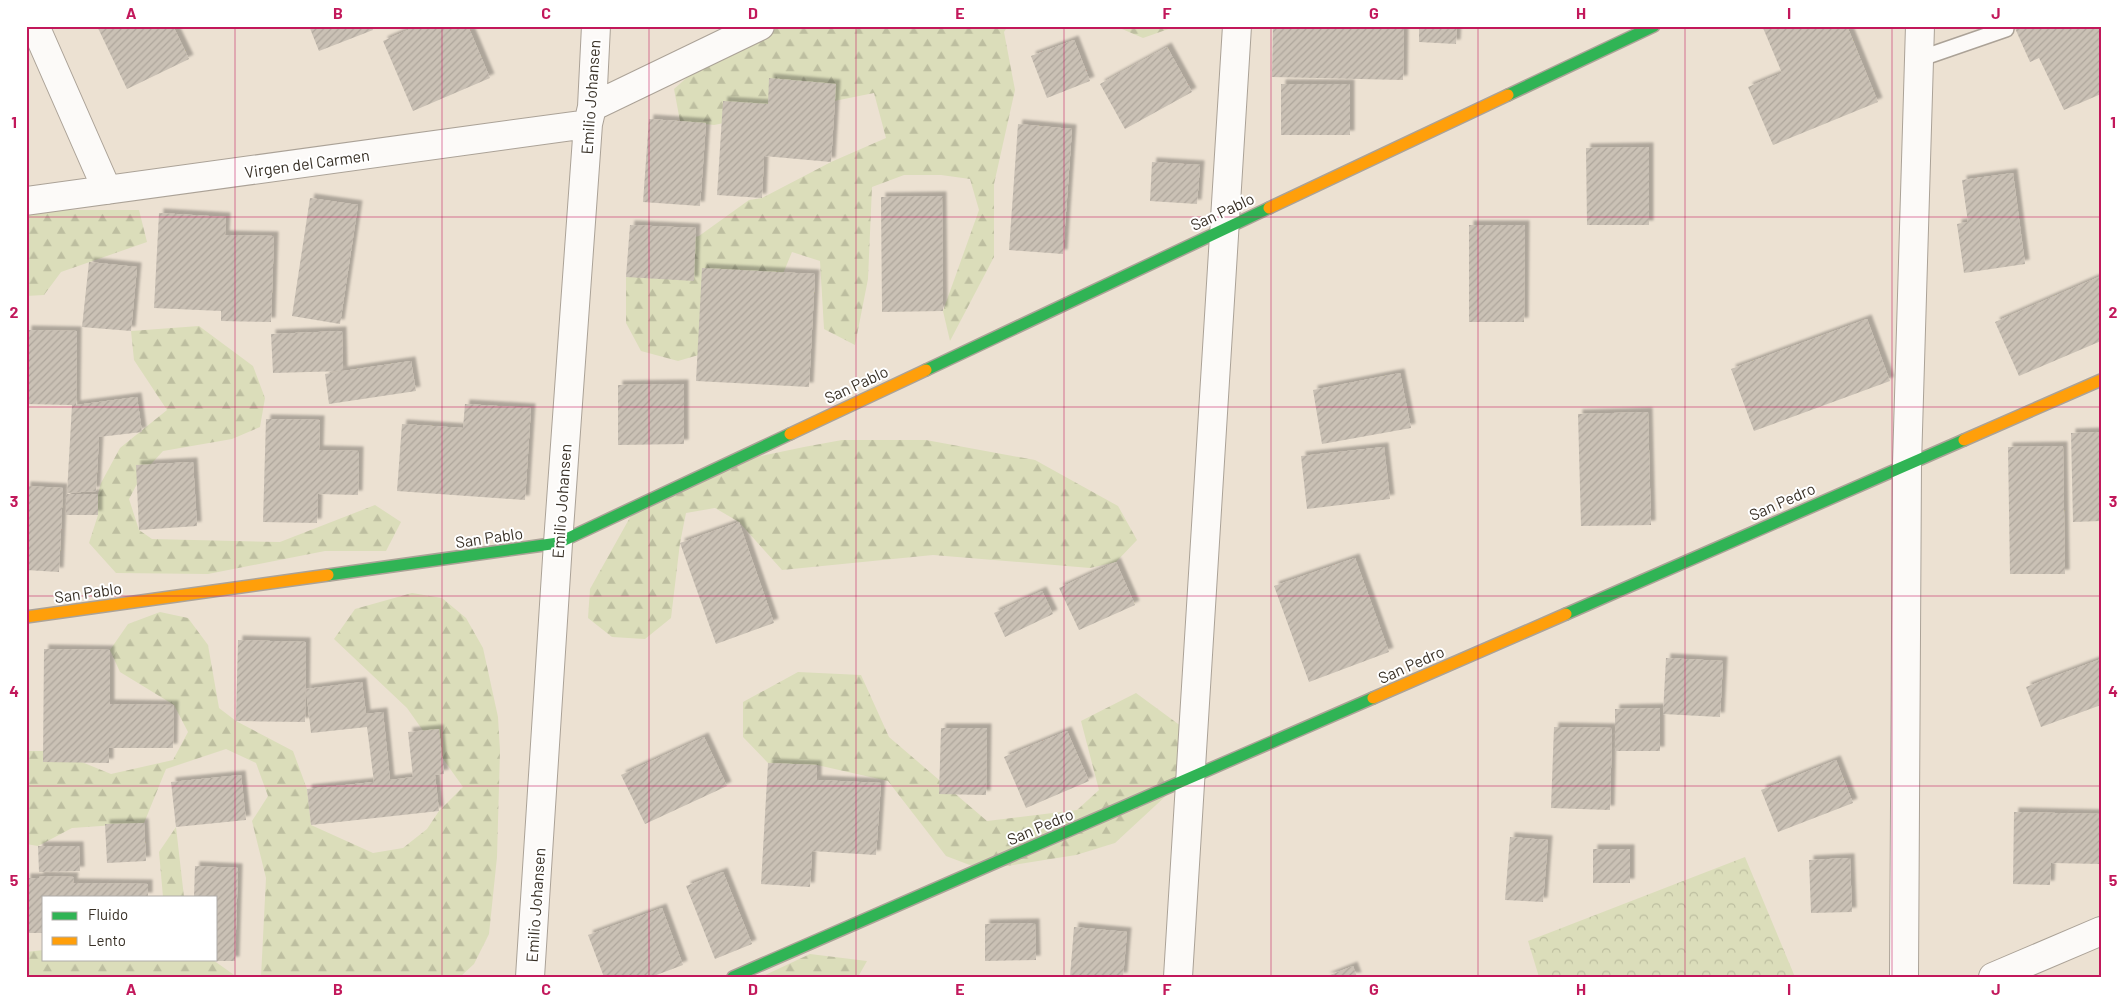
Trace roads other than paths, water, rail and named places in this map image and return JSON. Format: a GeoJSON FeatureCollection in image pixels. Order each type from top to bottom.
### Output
{"type":"FeatureCollection","features":[{"type":"Feature","properties":{"kind":"street"},"geometry":{"type":"LineString","coordinates":[[35,26],[107,190]]}},
{"type":"Feature","properties":{"kind":"street","name":"Emilio Johansen"},"geometry":{"type":"LineString","coordinates":[[530,977],[558,544],[596,26]]}},
{"type":"Feature","properties":{"kind":"street","name":"Virgen del Carmen"},"geometry":{"type":"LineString","coordinates":[[26,201],[590,116],[760,26]]}},
{"type":"Feature","properties":{"kind":"street"},"geometry":{"type":"LineString","coordinates":[[1178,977],[1237,26]]}},
{"type":"Feature","properties":{"kind":"street","name":"San Pablo"},"geometry":{"type":"LineString","coordinates":[[26,617],[558,544],[1654,26]]}},
{"type":"Feature","properties":{"kind":"street"},"geometry":{"type":"LineString","coordinates":[[1904,977],[1907,464],[1920,26]]}},
{"type":"Feature","properties":{"kind":"street","name":"San Pedro"},"geometry":{"type":"LineString","coordinates":[[733,977],[2101,380]]}},
{"type":"Feature","properties":{"kind":"street"},"geometry":{"type":"LineString","coordinates":[[1993,977],[2101,931]]}},
{"type":"Feature","properties":{"kind":"lane"},"geometry":{"type":"LineString","coordinates":[[1919,60],[2006,29]]}}]}
